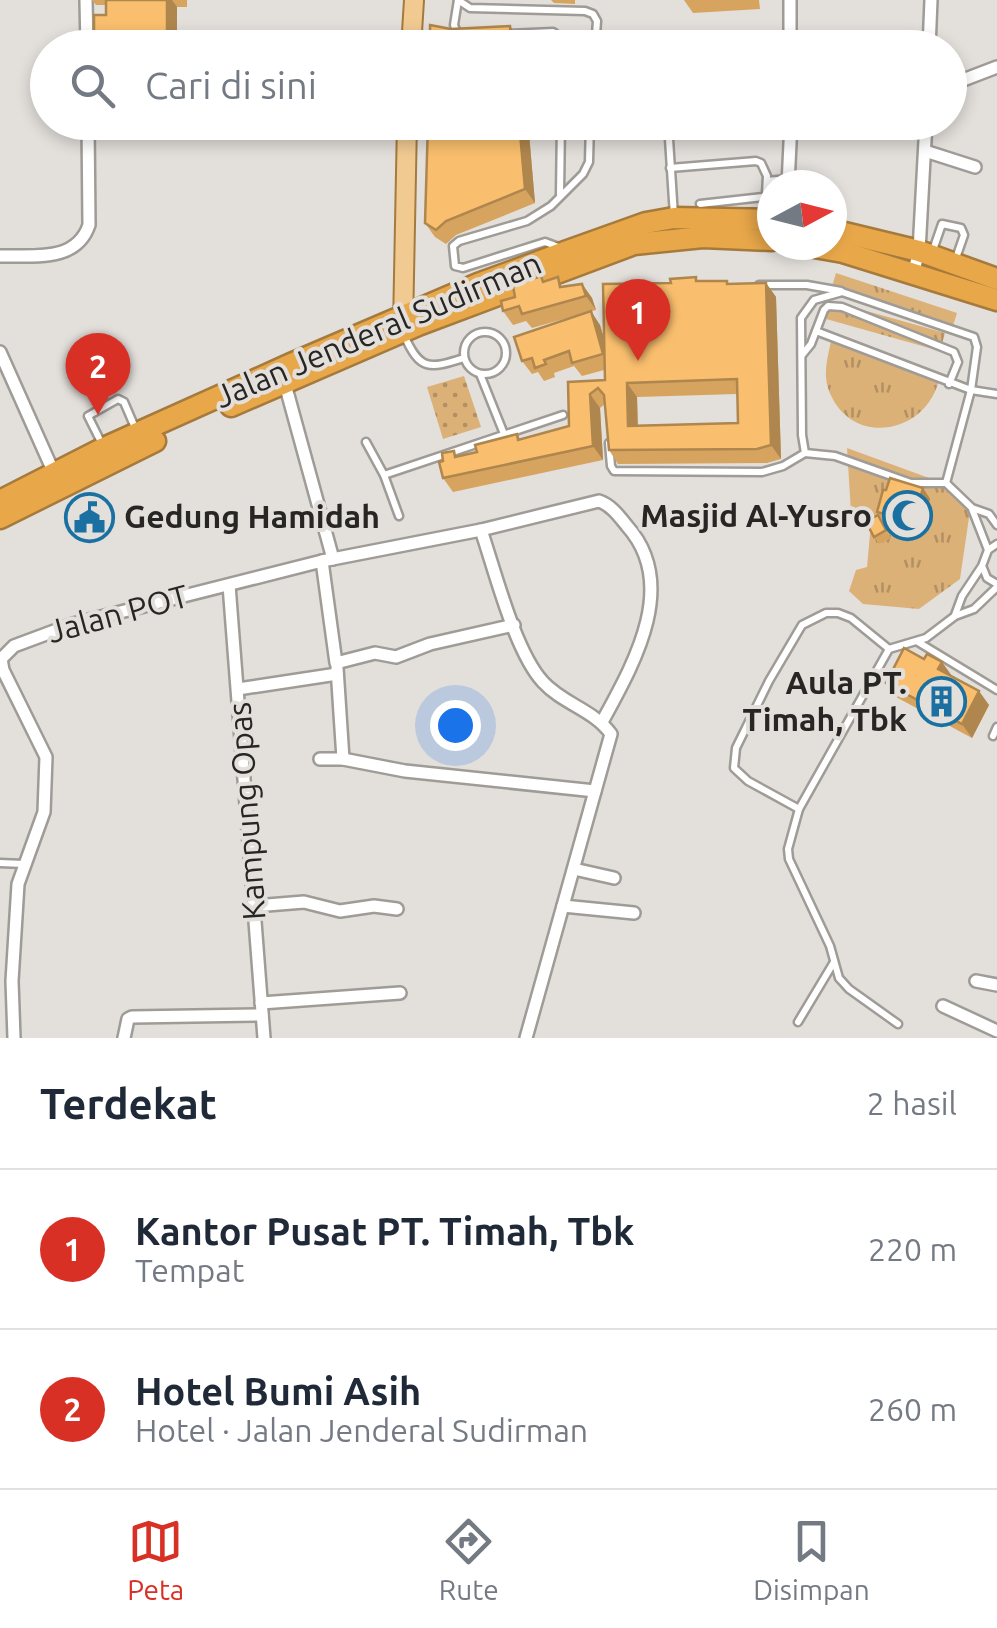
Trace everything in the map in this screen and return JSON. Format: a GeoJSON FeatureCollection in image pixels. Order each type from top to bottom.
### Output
{"type":"FeatureCollection","features":[{"type":"Feature","properties":{"kind":"highway","name":"Jalan Jenderal Sudirman"},"geometry":{"type":"LineString","coordinates":[[0,501],[565,252],[674,218],[757,220]]}},
{"type":"Feature","properties":{"kind":"highway"},"geometry":{"type":"LineString","coordinates":[[847,234],[925,253],[997,280]]}},
{"type":"Feature","properties":{"kind":"highway","name":"Jalan Jenderal Sudirman"},"geometry":{"type":"LineString","coordinates":[[0,518],[51,480],[104,448],[139,441],[285,384],[403,324],[634,244],[702,237],[757,239]]}},
{"type":"Feature","properties":{"kind":"highway"},"geometry":{"type":"LineString","coordinates":[[847,253],[997,300]]}},
{"type":"Feature","properties":{"kind":"main road"},"geometry":{"type":"LineString","coordinates":[[412,30],[414,0]]}},
{"type":"Feature","properties":{"kind":"main road"},"geometry":{"type":"LineString","coordinates":[[403,324],[407,140]]}},
{"type":"Feature","properties":{"kind":"street"},"geometry":{"type":"LineString","coordinates":[[86,0],[86,30]]}},
{"type":"Feature","properties":{"kind":"street"},"geometry":{"type":"LineString","coordinates":[[790,0],[790,30]]}},
{"type":"Feature","properties":{"kind":"street"},"geometry":{"type":"LineString","coordinates":[[930,30],[931,0]]}},
{"type":"Feature","properties":{"kind":"street"},"geometry":{"type":"LineString","coordinates":[[967,78],[997,66]]}},
{"type":"Feature","properties":{"kind":"street"},"geometry":{"type":"LineString","coordinates":[[0,256],[66,252],[86,236],[88,140]]}},
{"type":"Feature","properties":{"kind":"street"},"geometry":{"type":"LineString","coordinates":[[788,170],[789,140]]}},
{"type":"Feature","properties":{"kind":"street"},"geometry":{"type":"LineString","coordinates":[[912,274],[925,253],[925,140]]}},
{"type":"Feature","properties":{"kind":"street"},"geometry":{"type":"LineString","coordinates":[[925,151],[974,167]]}},
{"type":"Feature","properties":{"kind":"street"},"geometry":{"type":"LineString","coordinates":[[0,352],[51,480]]}},
{"type":"Feature","properties":{"kind":"street"},"geometry":{"type":"LineString","coordinates":[[285,384],[327,560],[343,759]]}},
{"type":"Feature","properties":{"kind":"street","name":"Jalan POT"},"geometry":{"type":"LineString","coordinates":[[14,1038],[12,981],[18,884],[38,838],[44,812],[46,756],[3,670],[3,656],[14,646],[73,624],[229,584],[481,530],[592,500],[608,505],[634,534],[648,572],[649,616],[634,665],[602,722]]}},
{"type":"Feature","properties":{"kind":"street"},"geometry":{"type":"LineString","coordinates":[[481,530],[524,654],[546,687],[602,722],[612,737],[526,1038]]}},
{"type":"Feature","properties":{"kind":"street","name":"Kampung Opas"},"geometry":{"type":"LineString","coordinates":[[229,584],[264,1038]]}},
{"type":"Feature","properties":{"kind":"street"},"geometry":{"type":"LineString","coordinates":[[238,690],[337,668],[376,653],[406,655],[430,644],[514,625]]}},
{"type":"Feature","properties":{"kind":"street"},"geometry":{"type":"LineString","coordinates":[[320,759],[595,791]]}},
{"type":"Feature","properties":{"kind":"street"},"geometry":{"type":"LineString","coordinates":[[574,868],[614,878]]}},
{"type":"Feature","properties":{"kind":"street"},"geometry":{"type":"LineString","coordinates":[[255,906],[304,902],[340,911],[374,906],[398,909]]}},
{"type":"Feature","properties":{"kind":"street"},"geometry":{"type":"LineString","coordinates":[[563,906],[634,913]]}},
{"type":"Feature","properties":{"kind":"street"},"geometry":{"type":"LineString","coordinates":[[976,981],[997,985]]}},
{"type":"Feature","properties":{"kind":"street"},"geometry":{"type":"LineString","coordinates":[[124,1038],[128,1019],[132,1017],[262,1009],[400,993]]}},
{"type":"Feature","properties":{"kind":"street"},"geometry":{"type":"LineString","coordinates":[[943,1006],[997,1030]]}},
{"type":"Feature","properties":{"kind":"lane"},"geometry":{"type":"LineString","coordinates":[[457,30],[454,25],[458,0],[470,8],[585,11],[593,14],[596,30]]}},
{"type":"Feature","properties":{"kind":"lane"},"geometry":{"type":"LineString","coordinates":[[560,196],[561,140]]}},
{"type":"Feature","properties":{"kind":"lane"},"geometry":{"type":"LineString","coordinates":[[565,252],[544,242],[458,268],[452,253],[459,241],[538,216],[583,174],[589,162],[590,140]]}},
{"type":"Feature","properties":{"kind":"lane"},"geometry":{"type":"LineString","coordinates":[[669,140],[674,218]]}},
{"type":"Feature","properties":{"kind":"lane"},"geometry":{"type":"LineString","coordinates":[[670,168],[756,161],[764,170]]}},
{"type":"Feature","properties":{"kind":"lane"},"geometry":{"type":"LineString","coordinates":[[700,204],[757,198]]}},
{"type":"Feature","properties":{"kind":"lane"},"geometry":{"type":"LineString","coordinates":[[925,253],[942,224],[961,228],[964,235],[954,264]]}},
{"type":"Feature","properties":{"kind":"lane"},"geometry":{"type":"LineString","coordinates":[[756,285],[808,285],[842,292],[974,337],[977,346],[971,390],[946,484]]}},
{"type":"Feature","properties":{"kind":"lane"},"geometry":{"type":"LineString","coordinates":[[805,453],[801,318],[814,300],[842,292]]}},
{"type":"Feature","properties":{"kind":"lane"},"geometry":{"type":"LineString","coordinates":[[801,356],[828,306],[842,307],[954,352],[958,362],[949,384]]}},
{"type":"Feature","properties":{"kind":"lane"},"geometry":{"type":"LineString","coordinates":[[403,324],[420,362],[435,367],[464,358]]}},
{"type":"Feature","properties":{"kind":"lane"},"geometry":{"type":"LineString","coordinates":[[816,330],[949,384],[997,394]]}},
{"type":"Feature","properties":{"kind":"lane"},"geometry":{"type":"LineString","coordinates":[[486,331],[500,337],[507,352],[502,366],[488,374],[473,370],[464,358],[471,336],[486,331]]}},
{"type":"Feature","properties":{"kind":"lane"},"geometry":{"type":"LineString","coordinates":[[480,374],[504,434]]}},
{"type":"Feature","properties":{"kind":"lane"},"geometry":{"type":"LineString","coordinates":[[104,448],[88,416],[118,399],[124,402],[139,441]]}},
{"type":"Feature","properties":{"kind":"lane"},"geometry":{"type":"LineString","coordinates":[[384,474],[563,415]]}},
{"type":"Feature","properties":{"kind":"lane"},"geometry":{"type":"LineString","coordinates":[[608,427],[614,471],[762,472],[805,453],[835,456],[911,482],[946,484],[972,508],[989,514],[997,525]]}},
{"type":"Feature","properties":{"kind":"lane"},"geometry":{"type":"LineString","coordinates":[[366,442],[384,474],[399,516]]}},
{"type":"Feature","properties":{"kind":"lane"},"geometry":{"type":"LineString","coordinates":[[972,508],[988,550]]}},
{"type":"Feature","properties":{"kind":"lane"},"geometry":{"type":"LineString","coordinates":[[954,616],[988,550],[997,544]]}},
{"type":"Feature","properties":{"kind":"lane"},"geometry":{"type":"LineString","coordinates":[[898,1024],[844,984],[789,860],[788,840],[799,809],[889,650],[918,641],[954,616],[974,609],[997,586],[987,578],[982,566]]}},
{"type":"Feature","properties":{"kind":"lane"},"geometry":{"type":"LineString","coordinates":[[799,809],[748,782],[734,768],[734,754],[769,680],[802,625],[826,612],[851,618],[889,650]]}},
{"type":"Feature","properties":{"kind":"lane"},"geometry":{"type":"LineString","coordinates":[[918,641],[997,690]]}},
{"type":"Feature","properties":{"kind":"lane"},"geometry":{"type":"LineString","coordinates":[[993,736],[997,727]]}},
{"type":"Feature","properties":{"kind":"lane"},"geometry":{"type":"LineString","coordinates":[[0,863],[25,864]]}},
{"type":"Feature","properties":{"kind":"lane"},"geometry":{"type":"LineString","coordinates":[[798,1022],[835,961]]}},
{"type":"Feature","properties":{"kind":"green space"},"geometry":{"type":"Polygon","coordinates":[[[836,273],[957,313],[951,332],[830,293],[836,273]]]}},
{"type":"Feature","properties":{"kind":"green space"},"geometry":{"type":"Polygon","coordinates":[[[824,299],[945,333],[940,351],[819,317],[824,299]]]}},
{"type":"Feature","properties":{"kind":"green space"},"geometry":{"type":"Polygon","coordinates":[[[831,341],[940,375],[933,395],[906,422],[870,427],[853,421],[838,408],[828,388],[826,370],[831,341]]]}},
{"type":"Feature","properties":{"kind":"green space"},"geometry":{"type":"Polygon","coordinates":[[[464,376],[481,427],[443,439],[427,387],[464,376]]]}},
{"type":"Feature","properties":{"kind":"green space"},"geometry":{"type":"Polygon","coordinates":[[[847,448],[940,482],[971,504],[960,579],[919,609],[863,604],[849,591],[856,570],[867,567],[872,512],[851,512],[847,448]]]}},
{"type":"Feature","properties":{"kind":"building"},"geometry":{"type":"Polygon","coordinates":[[[106,0],[167,0],[167,30],[94,30],[94,15],[106,15],[106,0]]]}},
{"type":"Feature","properties":{"kind":"building"},"geometry":{"type":"Polygon","coordinates":[[[430,25],[451,29],[510,26],[510,30],[430,30],[430,25]]]}},
{"type":"Feature","properties":{"kind":"building"},"geometry":{"type":"Polygon","coordinates":[[[427,140],[521,140],[525,189],[446,221],[436,230],[425,223],[427,140]]]}},
{"type":"Feature","properties":{"kind":"building"},"geometry":{"type":"Polygon","coordinates":[[[541,276],[543,282],[558,277],[560,287],[582,284],[586,296],[522,314],[519,306],[503,311],[501,301],[515,297],[513,286],[541,276]]]}},
{"type":"Feature","properties":{"kind":"building"},"geometry":{"type":"Polygon","coordinates":[[[696,277],[696,281],[727,284],[766,283],[771,445],[757,449],[609,450],[604,395],[598,388],[590,394],[593,446],[443,478],[439,462],[443,461],[442,453],[454,451],[455,457],[477,452],[475,445],[517,434],[518,440],[569,426],[568,382],[605,380],[603,284],[671,283],[670,279],[696,277]],[[737,379],[627,383],[628,426],[738,423],[737,379]]]}},
{"type":"Feature","properties":{"kind":"building"},"geometry":{"type":"Polygon","coordinates":[[[591,311],[603,354],[572,363],[569,351],[544,360],[546,364],[535,368],[532,358],[522,361],[514,337],[591,311]]]}},
{"type":"Feature","properties":{"kind":"building"},"geometry":{"type":"Polygon","coordinates":[[[890,478],[923,488],[913,522],[877,512],[890,478]]]}},
{"type":"Feature","properties":{"kind":"building"},"geometry":{"type":"Polygon","coordinates":[[[878,515],[886,530],[874,537],[866,522],[878,515]]]}},
{"type":"Feature","properties":{"kind":"building","name":"Aula PT. Timah, Tbk"},"geometry":{"type":"Polygon","coordinates":[[[904,648],[924,659],[927,654],[942,662],[938,669],[979,691],[962,724],[886,683],[904,648]]]}},
{"type":"Feature","properties":{"kind":"place","name":"Kantor Pusat PT. Timah, Tbk"},"geometry":{"type":"Point","coordinates":[638,361]}},
{"type":"Feature","properties":{"kind":"place","name":"Hotel Bumi Asih"},"geometry":{"type":"Point","coordinates":[98,415]}},
{"type":"Feature","properties":{"kind":"place","name":"Masjid Al-Yusro"},"geometry":{"type":"Point","coordinates":[907,516]}},
{"type":"Feature","properties":{"kind":"place","name":"Gedung Hamidah"},"geometry":{"type":"Point","coordinates":[89,517]}},
{"type":"Feature","properties":{"kind":"place","name":"Aula PT. Timah, Tbk"},"geometry":{"type":"Point","coordinates":[942,701]}}]}
